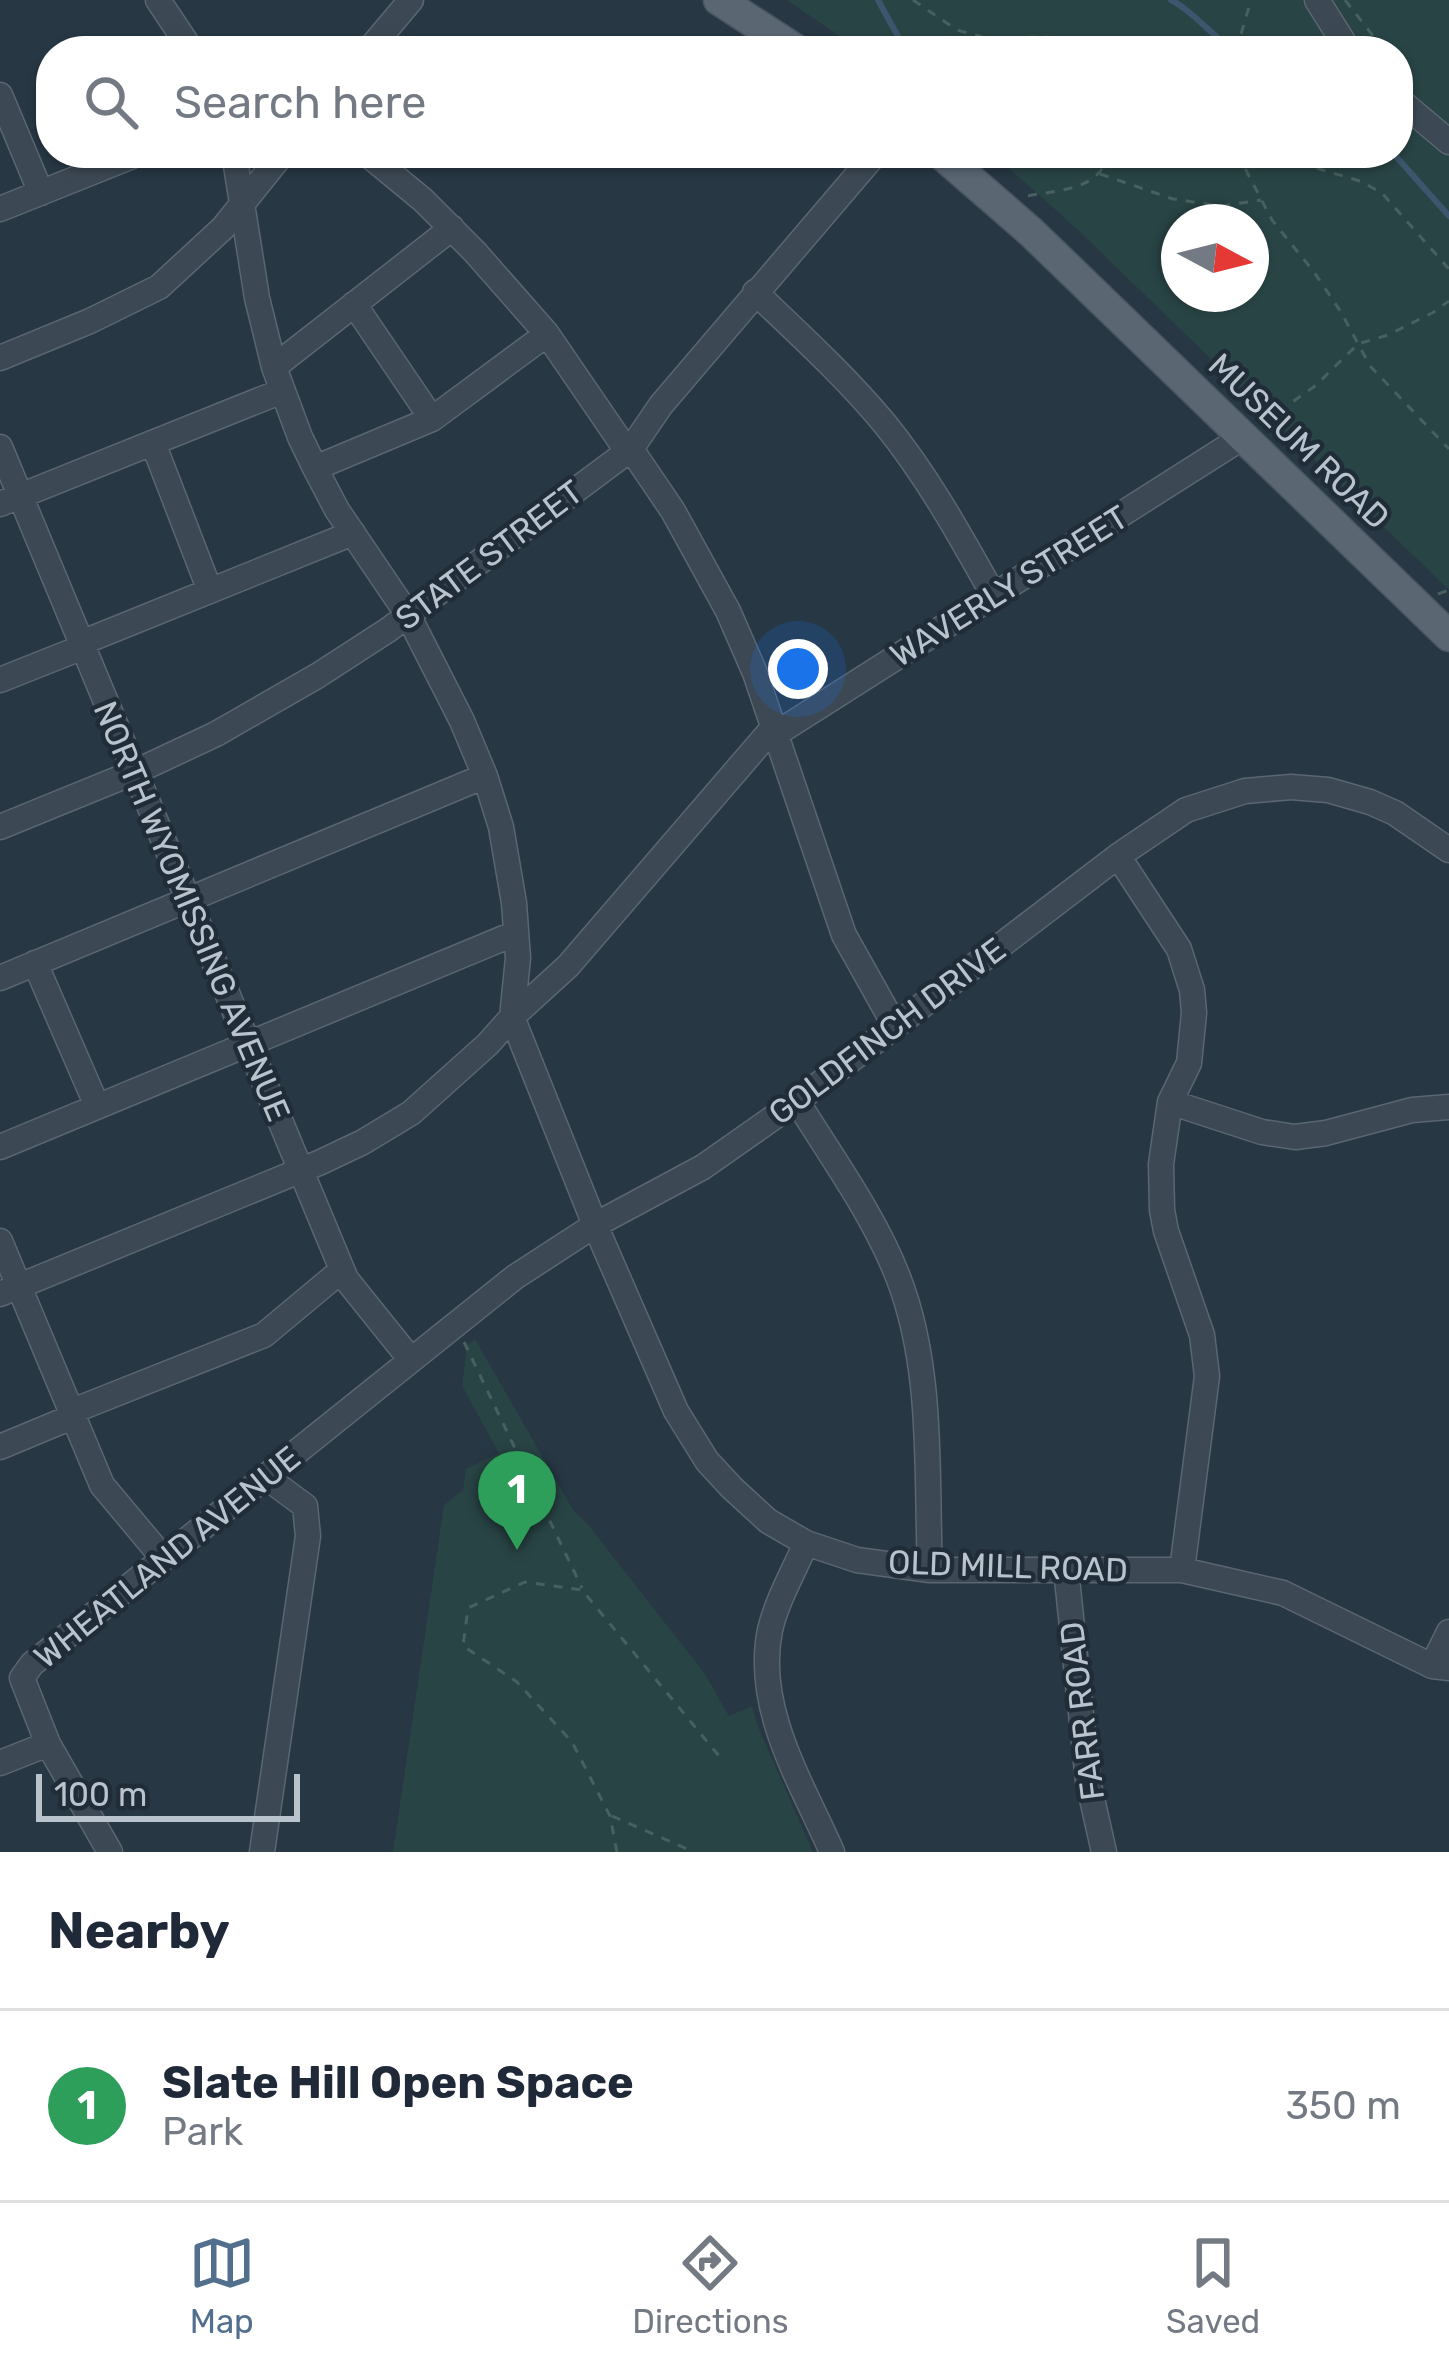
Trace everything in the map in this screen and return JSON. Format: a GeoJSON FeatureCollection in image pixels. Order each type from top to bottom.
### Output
{"type":"FeatureCollection","features":[{"type":"Feature","properties":{"kind":"main road"},"geometry":{"type":"LineString","coordinates":[[719,0],[775,36]]}},
{"type":"Feature","properties":{"kind":"main road","name":"MUSEUM ROAD"},"geometry":{"type":"LineString","coordinates":[[958,168],[1449,636]]}},
{"type":"Feature","properties":{"kind":"street"},"geometry":{"type":"LineString","coordinates":[[158,0],[181,36]]}},
{"type":"Feature","properties":{"kind":"street"},"geometry":{"type":"LineString","coordinates":[[381,36],[411,0]]}},
{"type":"Feature","properties":{"kind":"street"},"geometry":{"type":"LineString","coordinates":[[1317,0],[1340,36]]}},
{"type":"Feature","properties":{"kind":"street"},"geometry":{"type":"LineString","coordinates":[[0,95],[41,193]]}},
{"type":"Feature","properties":{"kind":"street"},"geometry":{"type":"LineString","coordinates":[[1413,112],[1449,142]]}},
{"type":"Feature","properties":{"kind":"street"},"geometry":{"type":"LineString","coordinates":[[0,209],[103,168]]}},
{"type":"Feature","properties":{"kind":"street"},"geometry":{"type":"LineString","coordinates":[[236,168],[257,298],[278,379],[315,468],[408,615],[462,722],[501,827],[518,958],[512,1017]]}},
{"type":"Feature","properties":{"kind":"street"},"geometry":{"type":"LineString","coordinates":[[0,358],[159,286],[223,228],[271,168]]}},
{"type":"Feature","properties":{"kind":"street"},"geometry":{"type":"LineString","coordinates":[[382,168],[452,228],[547,334],[703,561],[755,673],[844,935],[895,1026]]}},
{"type":"Feature","properties":{"kind":"street","name":"STATE STREET"},"geometry":{"type":"LineString","coordinates":[[0,827],[135,772],[265,708],[408,615],[629,450],[661,405],[863,168]]}},
{"type":"Feature","properties":{"kind":"street"},"geometry":{"type":"LineString","coordinates":[[10,500],[153,443],[278,379],[354,304],[452,228]]}},
{"type":"Feature","properties":{"kind":"street"},"geometry":{"type":"LineString","coordinates":[[755,292],[824,357],[888,428],[927,483],[994,596]]}},
{"type":"Feature","properties":{"kind":"street"},"geometry":{"type":"LineString","coordinates":[[354,304],[432,419]]}},
{"type":"Feature","properties":{"kind":"street"},"geometry":{"type":"LineString","coordinates":[[315,468],[432,419],[547,334]]}},
{"type":"Feature","properties":{"kind":"street","name":"WAVERLY STREET"},"geometry":{"type":"LineString","coordinates":[[9,1290],[300,1171],[411,1113],[568,966],[773,732],[1243,437]]}},
{"type":"Feature","properties":{"kind":"street"},"geometry":{"type":"LineString","coordinates":[[153,443],[210,591]]}},
{"type":"Feature","properties":{"kind":"street","name":"NORTH WYOMISSING AVENUE"},"geometry":{"type":"LineString","coordinates":[[0,447],[10,500],[82,645],[342,1270],[411,1360]]}},
{"type":"Feature","properties":{"kind":"street"},"geometry":{"type":"LineString","coordinates":[[0,680],[353,533]]}},
{"type":"Feature","properties":{"kind":"street"},"geometry":{"type":"LineString","coordinates":[[0,978],[484,776]]}},
{"type":"Feature","properties":{"kind":"street","name":"GOLDFINCH DRIVE"},"geometry":{"type":"LineString","coordinates":[[353,1407],[515,1277],[595,1225],[703,1167],[1186,810],[1245,791],[1328,790],[1370,802],[1414,823],[1449,850]]}},
{"type":"Feature","properties":{"kind":"street"},"geometry":{"type":"LineString","coordinates":[[1118,856],[1179,949],[1192,990],[1190,1063],[1171,1102],[1160,1164],[1162,1210],[1202,1335],[1207,1376],[1182,1570]]}},
{"type":"Feature","properties":{"kind":"street"},"geometry":{"type":"LineString","coordinates":[[0,1147],[516,933]]}},
{"type":"Feature","properties":{"kind":"street"},"geometry":{"type":"LineString","coordinates":[[35,963],[97,1106]]}},
{"type":"Feature","properties":{"kind":"street","name":"OLD MILL ROAD"},"geometry":{"type":"LineString","coordinates":[[512,1017],[676,1411],[707,1461],[768,1521],[806,1543],[857,1559],[930,1570],[1182,1570],[1283,1593],[1440,1667]]}},
{"type":"Feature","properties":{"kind":"street"},"geometry":{"type":"LineString","coordinates":[[796,1101],[879,1236],[907,1303],[923,1394],[930,1570]]}},
{"type":"Feature","properties":{"kind":"street"},"geometry":{"type":"LineString","coordinates":[[1171,1102],[1262,1132],[1295,1136],[1326,1133],[1412,1110],[1449,1107]]}},
{"type":"Feature","properties":{"kind":"street"},"geometry":{"type":"LineString","coordinates":[[0,1241],[9,1290],[102,1485],[163,1558]]}},
{"type":"Feature","properties":{"kind":"street"},"geometry":{"type":"LineString","coordinates":[[0,1447],[264,1335],[342,1270]]}},
{"type":"Feature","properties":{"kind":"street","name":"WHEATLAND AVENUE"},"geometry":{"type":"LineString","coordinates":[[48,1744],[22,1678],[44,1652],[353,1407]]}},
{"type":"Feature","properties":{"kind":"street"},"geometry":{"type":"LineString","coordinates":[[262,1852],[308,1536],[305,1505],[266,1477]]}},
{"type":"Feature","properties":{"kind":"street"},"geometry":{"type":"LineString","coordinates":[[806,1543],[775,1614],[767,1648],[767,1680],[778,1728],[832,1852]]}},
{"type":"Feature","properties":{"kind":"street","name":"FARR ROAD"},"geometry":{"type":"LineString","coordinates":[[1066,1569],[1088,1781],[1104,1852]]}},
{"type":"Feature","properties":{"kind":"street"},"geometry":{"type":"LineString","coordinates":[[1440,1667],[1449,1632]]}},
{"type":"Feature","properties":{"kind":"street"},"geometry":{"type":"LineString","coordinates":[[0,1763],[48,1744],[110,1852]]}},
{"type":"Feature","properties":{"kind":"path"},"geometry":{"type":"LineString","coordinates":[[913,0],[957,30],[979,36]]}},
{"type":"Feature","properties":{"kind":"path"},"geometry":{"type":"LineString","coordinates":[[1240,36],[1251,0]]}},
{"type":"Feature","properties":{"kind":"path"},"geometry":{"type":"LineString","coordinates":[[1345,0],[1373,36]]}},
{"type":"Feature","properties":{"kind":"path"},"geometry":{"type":"LineString","coordinates":[[996,200],[1087,183],[1105,168]]}},
{"type":"Feature","properties":{"kind":"path"},"geometry":{"type":"LineString","coordinates":[[1245,168],[1272,220],[1341,312],[1370,366],[1449,449]]}},
{"type":"Feature","properties":{"kind":"path"},"geometry":{"type":"LineString","coordinates":[[1315,168],[1360,181],[1382,194],[1449,269]]}},
{"type":"Feature","properties":{"kind":"path"},"geometry":{"type":"LineString","coordinates":[[1100,174],[1173,199],[1222,206],[1261,200]]}},
{"type":"Feature","properties":{"kind":"path"},"geometry":{"type":"LineString","coordinates":[[1243,437],[1315,386],[1358,344],[1388,335],[1449,301]]}},
{"type":"Feature","properties":{"kind":"path"},"geometry":{"type":"LineString","coordinates":[[455,1325],[582,1590],[718,1756]]}},
{"type":"Feature","properties":{"kind":"path"},"geometry":{"type":"LineString","coordinates":[[582,1590],[525,1582],[468,1608],[463,1646],[517,1682],[572,1742],[610,1816],[617,1852]]}},
{"type":"Feature","properties":{"kind":"path"},"geometry":{"type":"LineString","coordinates":[[610,1816],[694,1852]]}},
{"type":"Feature","properties":{"kind":"green space"},"geometry":{"type":"Polygon","coordinates":[[[787,0],[1449,0],[1449,590],[1163,312],[1269,312],[1269,204],[1161,204],[1161,311],[1009,168],[1413,168],[1413,36],[839,36],[787,0]]]}},
{"type":"Feature","properties":{"kind":"green space"},"geometry":{"type":"Polygon","coordinates":[[[475,1339],[573,1510],[705,1674],[729,1716],[752,1706],[813,1852],[393,1852],[444,1505],[463,1490],[466,1469],[499,1453],[462,1386],[467,1345],[475,1339]]]}},
{"type":"Feature","properties":{"kind":"waterway"},"geometry":{"type":"LineString","coordinates":[[878,0],[898,36]]}},
{"type":"Feature","properties":{"kind":"waterway"},"geometry":{"type":"LineString","coordinates":[[1171,0],[1216,36]]}},
{"type":"Feature","properties":{"kind":"waterway"},"geometry":{"type":"LineString","coordinates":[[1406,168],[1449,216]]}},
{"type":"Feature","properties":{"kind":"place","name":"Slate Hill Open Space"},"geometry":{"type":"Point","coordinates":[517,1550]}}]}
